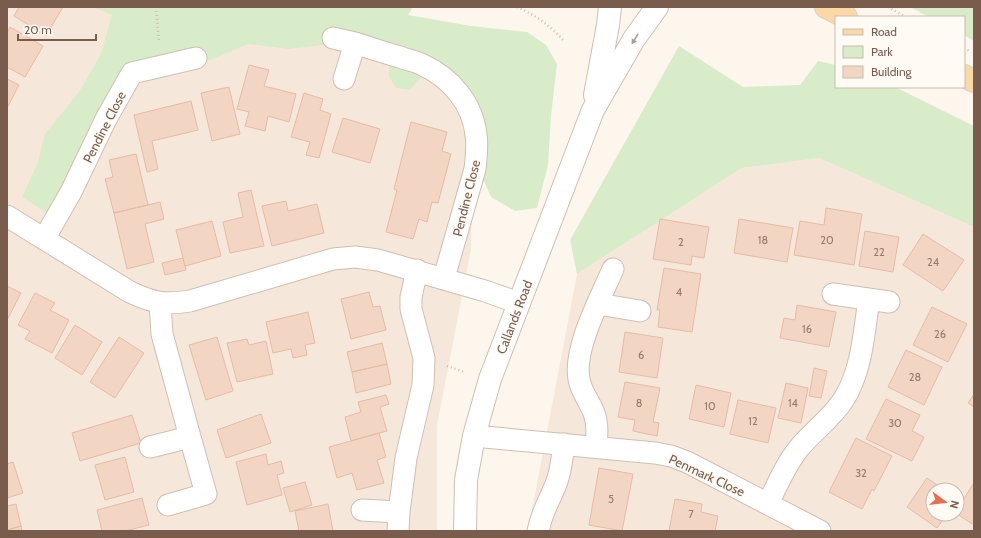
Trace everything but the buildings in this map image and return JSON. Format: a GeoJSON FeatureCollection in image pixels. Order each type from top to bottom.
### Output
{"type":"FeatureCollection","features":[{"type":"Feature","properties":{"kind":"main road"},"geometry":{"type":"LineString","coordinates":[[826,7],[844,16]]}},
{"type":"Feature","properties":{"kind":"main road"},"geometry":{"type":"LineString","coordinates":[[965,76],[974,81]]}},
{"type":"Feature","properties":{"kind":"street","name":"Callands Road"},"geometry":{"type":"LineString","coordinates":[[592,110],[610,7]]}},
{"type":"Feature","properties":{"kind":"street","name":"Callands Road"},"geometry":{"type":"LineString","coordinates":[[465,531],[466,480],[474,436],[490,379],[592,110],[634,39],[657,7]]}},
{"type":"Feature","properties":{"kind":"street","name":"Pendine Close"},"geometry":{"type":"LineString","coordinates":[[333,38],[355,43],[422,64],[440,74],[454,87],[465,101],[472,117],[476,134],[477,151],[475,169],[444,278]]}},
{"type":"Feature","properties":{"kind":"street"},"geometry":{"type":"LineString","coordinates":[[344,79],[355,43]]}},
{"type":"Feature","properties":{"kind":"street","name":"Pendine Close"},"geometry":{"type":"LineString","coordinates":[[44,239],[72,192],[106,119],[132,73],[196,58]]}},
{"type":"Feature","properties":{"kind":"street"},"geometry":{"type":"LineString","coordinates":[[7,216],[130,292],[145,299],[160,303],[174,304],[190,301],[333,259],[355,257],[378,260],[417,270],[519,303]]}},
{"type":"Feature","properties":{"kind":"street"},"geometry":{"type":"LineString","coordinates":[[596,447],[596,423],[594,413],[579,380],[578,369],[582,345],[613,268]]}},
{"type":"Feature","properties":{"kind":"street"},"geometry":{"type":"LineString","coordinates":[[362,510],[399,522],[406,458],[423,385],[424,358],[411,309],[411,297],[417,270]]}},
{"type":"Feature","properties":{"kind":"street"},"geometry":{"type":"LineString","coordinates":[[768,504],[798,449],[809,437],[827,422],[845,398],[857,368],[879,301],[833,294]]}},
{"type":"Feature","properties":{"kind":"street"},"geometry":{"type":"LineString","coordinates":[[160,303],[162,334],[206,494],[168,505]]}},
{"type":"Feature","properties":{"kind":"street"},"geometry":{"type":"LineString","coordinates":[[598,304],[640,311]]}},
{"type":"Feature","properties":{"kind":"street","name":"Penmark Close"},"geometry":{"type":"LineString","coordinates":[[474,436],[596,447],[671,456],[700,469],[820,531]]}},
{"type":"Feature","properties":{"kind":"street"},"geometry":{"type":"LineString","coordinates":[[150,447],[190,437]]}},
{"type":"Feature","properties":{"kind":"street"},"geometry":{"type":"LineString","coordinates":[[538,531],[544,508],[560,474],[564,444]]}},
{"type":"Feature","properties":{"kind":"path"},"geometry":{"type":"LineString","coordinates":[[156,7],[162,66]]}},
{"type":"Feature","properties":{"kind":"path"},"geometry":{"type":"LineString","coordinates":[[517,7],[543,21],[555,30],[563,40]]}},
{"type":"Feature","properties":{"kind":"path"},"geometry":{"type":"LineString","coordinates":[[888,7],[904,16]]}},
{"type":"Feature","properties":{"kind":"shaded area"},"geometry":{"type":"Polygon","coordinates":[[[7,7],[210,7],[472,42],[471,250],[437,425],[437,531],[7,531],[7,7]]]}},
{"type":"Feature","properties":{"kind":"shaded area"},"geometry":{"type":"Polygon","coordinates":[[[819,158],[974,227],[974,531],[528,531],[577,274],[742,168],[819,158]]]}},
{"type":"Feature","properties":{"kind":"green space"},"geometry":{"type":"Polygon","coordinates":[[[93,7],[413,7],[408,15],[471,26],[527,32],[546,45],[557,64],[551,116],[548,165],[537,208],[515,211],[491,197],[479,170],[464,115],[446,94],[451,73],[442,69],[421,77],[410,90],[396,88],[389,77],[389,61],[332,44],[288,49],[248,44],[185,71],[136,66],[50,215],[22,197],[37,165],[45,134],[79,92],[101,54],[112,15],[93,7]]]}},
{"type":"Feature","properties":{"kind":"green space"},"geometry":{"type":"Polygon","coordinates":[[[910,7],[974,7],[974,41],[965,36],[965,16],[927,16],[910,7]]]}},
{"type":"Feature","properties":{"kind":"green space"},"geometry":{"type":"Polygon","coordinates":[[[679,46],[743,87],[800,85],[818,61],[835,65],[835,88],[897,88],[974,126],[974,227],[819,158],[742,168],[577,274],[570,240],[679,46]]]}}]}
